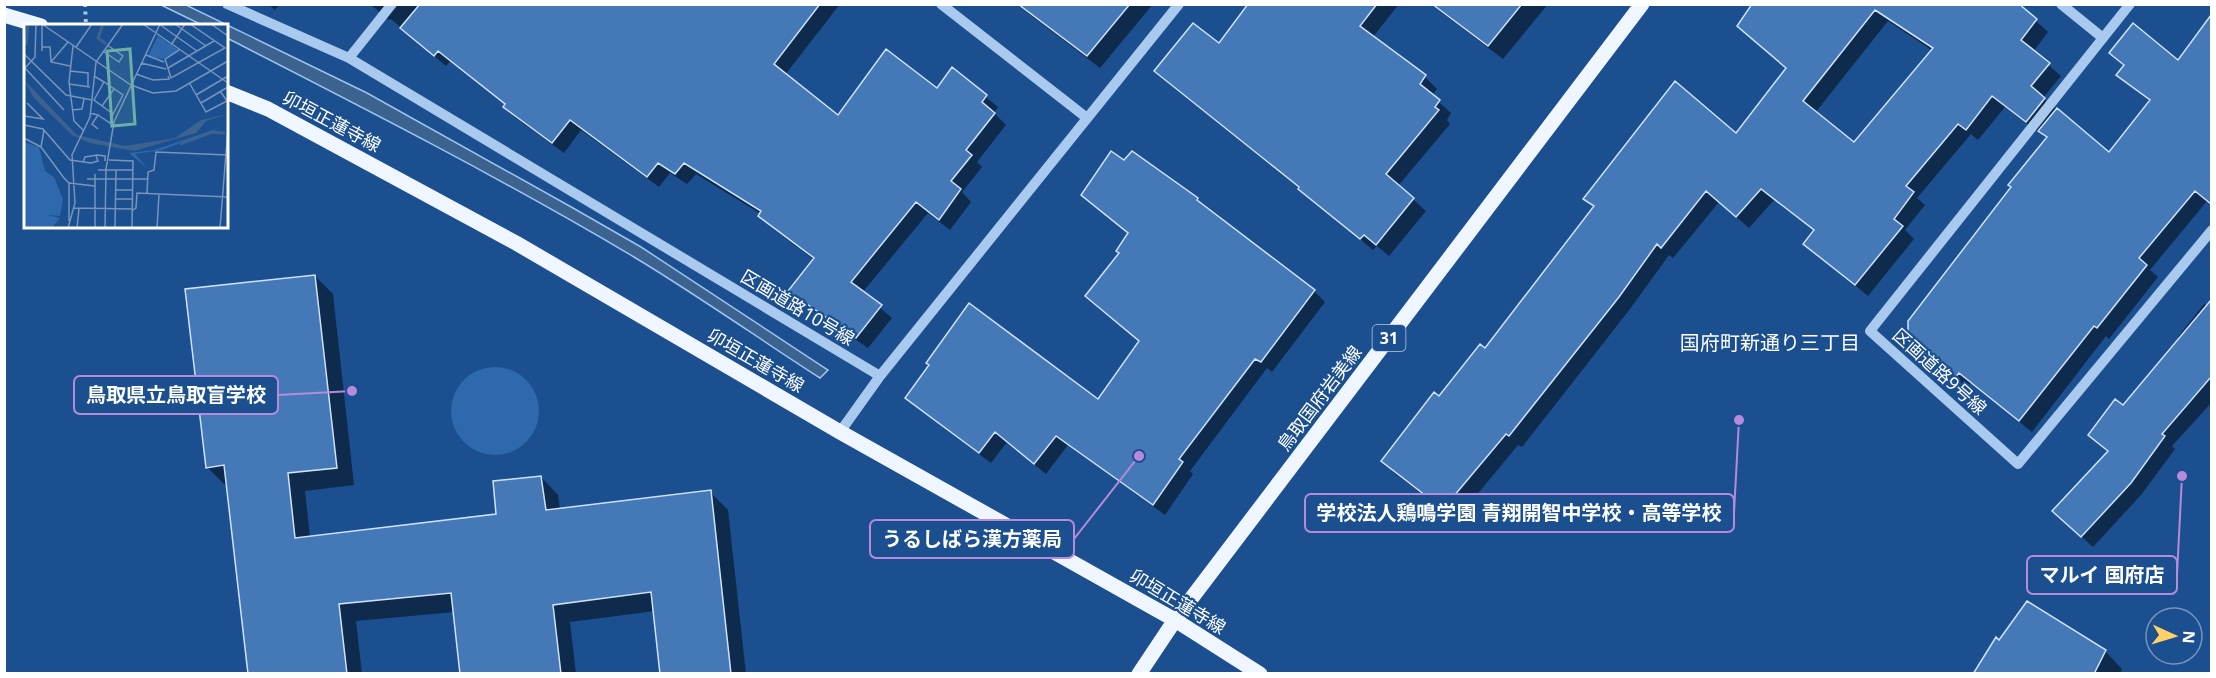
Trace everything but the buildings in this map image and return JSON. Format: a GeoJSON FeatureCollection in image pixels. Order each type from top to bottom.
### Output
{"type":"FeatureCollection","features":[{"type":"Feature","properties":{"kind":"main road","name":"鳥取国府岩美線"},"geometry":{"type":"LineString","coordinates":[[1139,674],[1175,620],[1642,4]]}},
{"type":"Feature","properties":{"kind":"main road"},"geometry":{"type":"LineString","coordinates":[[4,15],[34,24]]}},
{"type":"Feature","properties":{"kind":"main road","name":"卯垣正蓮寺線"},"geometry":{"type":"LineString","coordinates":[[228,93],[268,109],[516,243],[840,432],[1175,620],[1260,674]]}},
{"type":"Feature","properties":{"kind":"street","name":"区画道路10号線"},"geometry":{"type":"LineString","coordinates":[[227,4],[349,58],[880,376]]}},
{"type":"Feature","properties":{"kind":"street"},"geometry":{"type":"LineString","coordinates":[[349,58],[392,4]]}},
{"type":"Feature","properties":{"kind":"street"},"geometry":{"type":"LineString","coordinates":[[941,4],[1087,118]]}},
{"type":"Feature","properties":{"kind":"street"},"geometry":{"type":"LineString","coordinates":[[840,432],[880,376],[1179,4]]}},
{"type":"Feature","properties":{"kind":"street"},"geometry":{"type":"LineString","coordinates":[[2061,4],[2103,38]]}},
{"type":"Feature","properties":{"kind":"street","name":"区画道路9号線"},"geometry":{"type":"LineString","coordinates":[[2130,4],[1870,331],[2018,464],[2211,230]]}},
{"type":"Feature","properties":{"kind":"path"},"geometry":{"type":"LineString","coordinates":[[85,4],[87,24]]}},
{"type":"Feature","properties":{"kind":"shaded area"},"geometry":{"type":"Polygon","coordinates":[[[161,5],[186,5],[225,24],[200,24],[161,5]]]}},
{"type":"Feature","properties":{"kind":"shaded area"},"geometry":{"type":"Polygon","coordinates":[[[228,25],[367,93],[641,247],[828,370],[820,378],[634,257],[534,199],[228,39],[228,25]]]}},
{"type":"Feature","properties":{"kind":"shaded area"},"geometry":{"type":"Polygon","coordinates":[[[495,367],[512,371],[526,380],[535,394],[539,411],[535,428],[526,442],[512,451],[495,455],[478,451],[464,442],[455,428],[451,411],[455,394],[464,380],[478,371],[495,367]]]}},
{"type":"Feature","properties":{"kind":"place","name":"鳥取県立鳥取盲学校"},"geometry":{"type":"Point","coordinates":[352,391]}},
{"type":"Feature","properties":{"kind":"place","name":"学校法人鶏鳴学園 青翔開智中学校・高等学校"},"geometry":{"type":"Point","coordinates":[1739,420]}},
{"type":"Feature","properties":{"kind":"place","name":"うるしばら漢方薬局"},"geometry":{"type":"Point","coordinates":[1139,456]}},
{"type":"Feature","properties":{"kind":"place","name":"マルイ 国府店"},"geometry":{"type":"Point","coordinates":[2182,476]}},
{"type":"Feature","properties":{"kind":"district","name":"国府町新通り三丁目"},"geometry":{"type":"Point","coordinates":[1770,342]}}]}
